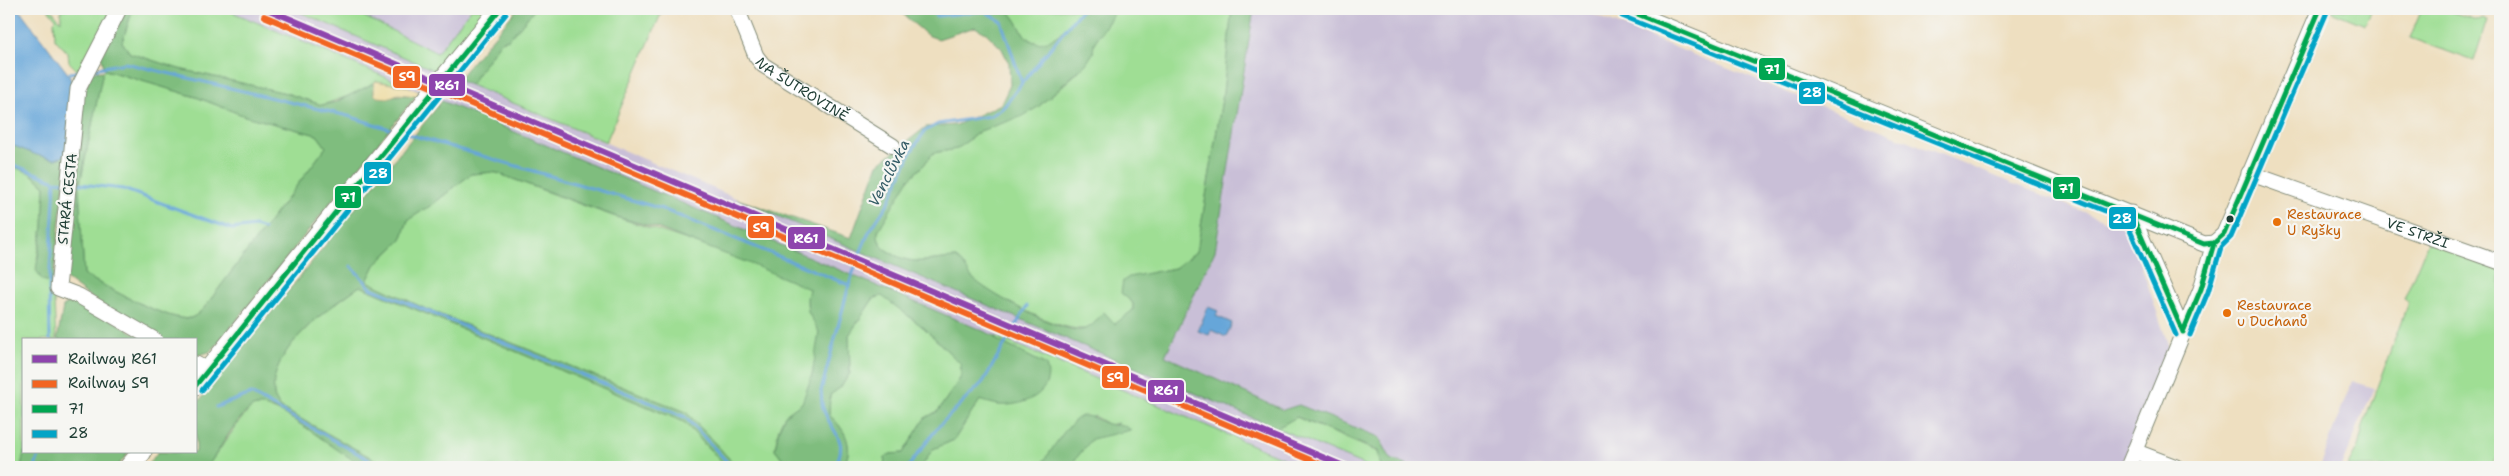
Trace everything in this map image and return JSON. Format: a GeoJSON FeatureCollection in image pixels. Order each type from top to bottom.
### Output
{"type":"FeatureCollection","features":[{"type":"Feature","properties":{"kind":"main road"},"geometry":{"type":"LineString","coordinates":[[200,373],[500,9]]}},
{"type":"Feature","properties":{"kind":"main road"},"geometry":{"type":"LineString","coordinates":[[130,467],[140,454]]}},
{"type":"Feature","properties":{"kind":"street","name":"STARÁ CESTA"},"geometry":{"type":"LineString","coordinates":[[119,9],[78,88],[58,288],[79,296],[152,338]]}},
{"type":"Feature","properties":{"kind":"street","name":"NA ŠUTROVINĚ"},"geometry":{"type":"LineString","coordinates":[[738,9],[756,56],[763,65],[893,146]]}},
{"type":"Feature","properties":{"kind":"street"},"geometry":{"type":"LineString","coordinates":[[1625,9],[2204,244],[2214,243]]}},
{"type":"Feature","properties":{"kind":"street"},"geometry":{"type":"LineString","coordinates":[[2128,467],[2202,289],[2214,243],[2224,234],[2320,9]]}},
{"type":"Feature","properties":{"kind":"street","name":"VE STRŽI"},"geometry":{"type":"LineString","coordinates":[[2249,173],[2500,262]]}},
{"type":"Feature","properties":{"kind":"street"},"geometry":{"type":"LineString","coordinates":[[2131,213],[2183,332]]}},
{"type":"Feature","properties":{"kind":"street"},"geometry":{"type":"LineString","coordinates":[[2134,450],[2176,467]]}},
{"type":"Feature","properties":{"kind":"shaded area"},"geometry":{"type":"Polygon","coordinates":[[[225,9],[291,9],[1369,467],[1304,467],[225,9]]]}},
{"type":"Feature","properties":{"kind":"shaded area"},"geometry":{"type":"Polygon","coordinates":[[[349,9],[471,9],[437,53],[349,9]]]}},
{"type":"Feature","properties":{"kind":"shaded area"},"geometry":{"type":"Polygon","coordinates":[[[1254,9],[1580,9],[2129,230],[2170,350],[2122,467],[1411,467],[1391,459],[1378,437],[1299,405],[1283,410],[1165,356],[1215,251],[1254,9]]]}},
{"type":"Feature","properties":{"kind":"shaded area"},"geometry":{"type":"Polygon","coordinates":[[[2352,381],[2374,388],[2341,467],[2319,467],[2352,381]]]}},
{"type":"Feature","properties":{"kind":"green space"},"geometry":{"type":"Polygon","coordinates":[[[48,9],[51,9],[61,21],[61,9],[112,9],[81,74],[69,62],[68,53],[55,39],[54,21],[56,19],[48,9]]]}},
{"type":"Feature","properties":{"kind":"green space"},"geometry":{"type":"Polygon","coordinates":[[[123,9],[133,9],[122,42],[130,53],[179,69],[286,93],[322,105],[336,102],[374,83],[374,94],[416,96],[216,346],[209,352],[198,355],[198,338],[159,338],[93,299],[66,279],[82,98],[92,72],[103,71],[79,189],[84,275],[154,310],[169,315],[191,318],[204,308],[326,147],[317,135],[245,116],[196,97],[105,70],[100,53],[123,9]]]}},
{"type":"Feature","properties":{"kind":"green space"},"geometry":{"type":"Polygon","coordinates":[[[133,9],[225,9],[409,87],[376,81],[354,94],[322,105],[286,93],[179,69],[130,53],[122,42],[133,9]]]}},
{"type":"Feature","properties":{"kind":"green space"},"geometry":{"type":"Polygon","coordinates":[[[293,9],[349,9],[437,53],[471,9],[486,9],[436,71],[293,9]]]}},
{"type":"Feature","properties":{"kind":"green space"},"geometry":{"type":"Polygon","coordinates":[[[517,9],[535,9],[509,39],[501,41],[470,85],[457,80],[517,9]]]}},
{"type":"Feature","properties":{"kind":"green space"},"geometry":{"type":"Polygon","coordinates":[[[535,9],[663,9],[606,142],[470,85],[501,41],[509,39],[535,9]]]}},
{"type":"Feature","properties":{"kind":"green space"},"geometry":{"type":"Polygon","coordinates":[[[897,9],[1006,9],[1031,41],[1040,43],[1048,41],[1064,30],[1083,9],[1117,9],[1094,43],[1093,53],[1086,64],[1038,107],[1023,116],[980,131],[957,149],[933,153],[909,179],[878,231],[878,238],[883,247],[900,257],[915,261],[956,258],[963,264],[970,276],[1026,312],[1057,325],[1070,329],[1084,330],[1091,326],[1104,312],[1115,324],[1133,310],[1133,303],[1121,293],[1123,281],[1129,277],[1175,268],[1197,251],[1223,93],[1232,9],[1254,9],[1215,251],[1165,356],[1283,410],[1299,405],[1379,437],[1391,459],[1411,467],[1381,467],[1378,451],[1297,417],[1277,428],[737,199],[851,238],[878,164],[926,127],[957,125],[1001,104],[1010,85],[1009,63],[1002,49],[986,33],[975,27],[938,39],[927,35],[897,9]]]}},
{"type":"Feature","properties":{"kind":"green space"},"geometry":{"type":"Polygon","coordinates":[[[1006,9],[1083,9],[1064,30],[1048,41],[1040,43],[1031,41],[1024,34],[1006,9]]]}},
{"type":"Feature","properties":{"kind":"green space"},"geometry":{"type":"Polygon","coordinates":[[[1117,9],[1232,9],[1223,93],[1197,251],[1175,268],[1141,275],[1128,299],[1133,303],[1133,311],[1115,325],[1104,312],[1090,327],[1078,329],[1048,321],[998,296],[976,282],[956,258],[914,262],[903,260],[883,248],[878,238],[878,231],[909,179],[933,153],[957,149],[980,131],[1038,107],[1077,73],[1093,53],[1094,43],[1117,9]]]}},
{"type":"Feature","properties":{"kind":"green space"},"geometry":{"type":"Polygon","coordinates":[[[2332,9],[2372,9],[2365,25],[2331,11],[2332,9]]]}},
{"type":"Feature","properties":{"kind":"green space"},"geometry":{"type":"Polygon","coordinates":[[[2422,9],[2442,9],[2477,20],[2482,18],[2487,20],[2474,61],[2410,38],[2422,9]]]}},
{"type":"Feature","properties":{"kind":"green space"},"geometry":{"type":"Polygon","coordinates":[[[105,70],[196,97],[245,116],[317,135],[326,147],[204,308],[191,318],[182,318],[154,310],[84,275],[79,189],[103,71],[105,70]]]}},
{"type":"Feature","properties":{"kind":"green space"},"geometry":{"type":"Polygon","coordinates":[[[442,101],[995,336],[995,339],[1046,365],[1048,375],[1042,390],[1027,401],[1018,404],[999,405],[980,400],[954,440],[933,449],[921,467],[884,467],[885,458],[890,454],[903,453],[925,418],[938,411],[961,377],[961,364],[923,327],[882,296],[873,299],[849,335],[850,373],[841,387],[830,395],[829,415],[844,432],[848,445],[848,452],[843,467],[789,467],[775,449],[779,429],[785,415],[802,403],[812,375],[819,332],[808,312],[807,298],[809,289],[751,264],[657,228],[617,217],[494,172],[471,174],[433,204],[408,220],[401,240],[375,265],[367,281],[426,309],[686,412],[737,467],[726,467],[684,422],[360,286],[317,318],[290,346],[280,362],[275,378],[274,396],[281,408],[388,467],[371,468],[358,462],[292,419],[276,410],[262,406],[251,408],[245,413],[207,467],[146,467],[156,454],[198,454],[198,403],[442,101]]]}},
{"type":"Feature","properties":{"kind":"green space"},"geometry":{"type":"Polygon","coordinates":[[[9,144],[37,155],[54,159],[67,155],[53,283],[42,280],[36,270],[43,227],[45,186],[30,173],[9,165],[9,144]]]}},
{"type":"Feature","properties":{"kind":"green space"},"geometry":{"type":"Polygon","coordinates":[[[9,165],[30,173],[45,186],[43,227],[37,259],[53,283],[56,338],[22,338],[22,454],[24,454],[21,467],[9,467],[9,165]]]}},
{"type":"Feature","properties":{"kind":"green space"},"geometry":{"type":"Polygon","coordinates":[[[494,172],[601,212],[739,258],[810,289],[808,310],[819,332],[814,368],[803,403],[787,414],[782,421],[778,430],[775,449],[789,467],[737,467],[686,412],[426,309],[367,281],[375,265],[401,240],[408,220],[433,204],[471,174],[494,172]]]}},
{"type":"Feature","properties":{"kind":"green space"},"geometry":{"type":"Polygon","coordinates":[[[2428,242],[2500,270],[2500,455],[2494,460],[2491,467],[2347,467],[2358,447],[2364,423],[2408,302],[2404,299],[2428,242]]]}},
{"type":"Feature","properties":{"kind":"green space"},"geometry":{"type":"Polygon","coordinates":[[[360,286],[684,422],[726,467],[388,467],[281,408],[274,396],[275,377],[280,361],[290,346],[317,318],[360,286]]]}},
{"type":"Feature","properties":{"kind":"green space"},"geometry":{"type":"Polygon","coordinates":[[[882,295],[923,327],[961,364],[961,377],[938,411],[925,418],[903,453],[890,454],[886,458],[884,467],[843,467],[848,452],[848,445],[844,432],[829,415],[830,395],[841,387],[850,373],[849,335],[873,299],[882,295]]]}},
{"type":"Feature","properties":{"kind":"green space"},"geometry":{"type":"Polygon","coordinates":[[[71,301],[79,301],[143,338],[57,338],[63,307],[71,301]]]}},
{"type":"Feature","properties":{"kind":"green space"},"geometry":{"type":"Polygon","coordinates":[[[995,336],[1304,467],[1069,467],[1091,439],[1118,423],[1109,425],[1094,416],[1039,467],[921,467],[933,449],[954,440],[980,400],[999,405],[1046,365],[995,339],[995,336]]]}},
{"type":"Feature","properties":{"kind":"green space"},"geometry":{"type":"Polygon","coordinates":[[[264,405],[284,414],[368,467],[207,467],[252,407],[264,405]]]}},
{"type":"Feature","properties":{"kind":"green space"},"geometry":{"type":"Polygon","coordinates":[[[1082,416],[1094,418],[1112,425],[1122,425],[1131,430],[1092,439],[1069,467],[1039,467],[1070,425],[1082,416]]]}},
{"type":"Feature","properties":{"kind":"green space"},"geometry":{"type":"Polygon","coordinates":[[[1296,417],[1378,452],[1381,467],[1369,467],[1277,428],[1296,417]]]}},
{"type":"Feature","properties":{"kind":"green space"},"geometry":{"type":"Polygon","coordinates":[[[24,454],[127,454],[117,467],[21,467],[24,454]]]}},
{"type":"Feature","properties":{"kind":"sand"},"geometry":{"type":"Polygon","coordinates":[[[376,81],[409,87],[420,92],[416,96],[398,94],[388,98],[377,97],[374,94],[374,83],[376,81]]]}},
{"type":"Feature","properties":{"kind":"water"},"geometry":{"type":"Polygon","coordinates":[[[9,9],[19,9],[69,75],[72,83],[67,155],[55,159],[37,155],[9,144],[9,9]]]}},
{"type":"Feature","properties":{"kind":"water"},"geometry":{"type":"Polygon","coordinates":[[[1208,307],[1218,311],[1216,316],[1232,323],[1226,337],[1211,330],[1209,335],[1198,331],[1208,307]]]}},
{"type":"Feature","properties":{"kind":"waterway","name":"Venclůvka"},"geometry":{"type":"LineString","coordinates":[[834,467],[839,457],[840,443],[838,436],[826,417],[821,391],[849,285],[869,232],[889,202],[911,152],[925,131],[938,124],[990,116],[1003,108],[1022,83],[1001,21],[984,11],[936,16],[929,9]]}},
{"type":"Feature","properties":{"kind":"waterway"},"geometry":{"type":"LineString","coordinates":[[1022,83],[1082,9]]}},
{"type":"Feature","properties":{"kind":"waterway"},"geometry":{"type":"LineString","coordinates":[[93,69],[125,63],[348,116],[393,130]]}},
{"type":"Feature","properties":{"kind":"waterway"},"geometry":{"type":"LineString","coordinates":[[70,73],[82,71]]}},
{"type":"Feature","properties":{"kind":"waterway"},"geometry":{"type":"LineString","coordinates":[[408,134],[662,209],[849,285]]}},
{"type":"Feature","properties":{"kind":"waterway"},"geometry":{"type":"LineString","coordinates":[[9,163],[55,181],[65,182]]}},
{"type":"Feature","properties":{"kind":"waterway"},"geometry":{"type":"LineString","coordinates":[[50,338],[49,287],[55,181]]}},
{"type":"Feature","properties":{"kind":"waterway"},"geometry":{"type":"LineString","coordinates":[[73,183],[123,189],[232,229],[255,226],[264,229]]}},
{"type":"Feature","properties":{"kind":"waterway"},"geometry":{"type":"LineString","coordinates":[[351,266],[371,288],[685,417],[732,467]]}},
{"type":"Feature","properties":{"kind":"waterway"},"geometry":{"type":"LineString","coordinates":[[908,467],[938,427],[983,382],[1027,306]]}},
{"type":"Feature","properties":{"kind":"waterway"},"geometry":{"type":"LineString","coordinates":[[216,407],[251,394],[382,467]]}},
{"type":"Feature","properties":{"kind":"waterway"},"geometry":{"type":"LineString","coordinates":[[35,467],[39,454]]}},
{"type":"Feature","properties":{"kind":"rail line","name":"R61"},"geometry":{"type":"LineString","coordinates":[[267,9],[1346,467]]}},
{"type":"Feature","properties":{"kind":"rail line","name":"S9"},"geometry":{"type":"LineString","coordinates":[[264,16],[1327,467]]}},
{"type":"Feature","properties":{"kind":"transit line","name":"71"},"geometry":{"type":"LineString","coordinates":[[198,383],[500,9]]}},
{"type":"Feature","properties":{"kind":"transit line","name":"71"},"geometry":{"type":"LineString","coordinates":[[1625,9],[2204,244],[2214,243]]}},
{"type":"Feature","properties":{"kind":"transit line","name":"71"},"geometry":{"type":"LineString","coordinates":[[2183,332],[2201,289],[2214,243],[2224,234],[2320,9]]}},
{"type":"Feature","properties":{"kind":"transit line","name":"28"},"geometry":{"type":"LineString","coordinates":[[2190,335],[2208,292],[2221,247],[2231,237],[2327,12]]}},
{"type":"Feature","properties":{"kind":"transit line","name":"28"},"geometry":{"type":"LineString","coordinates":[[202,390],[506,14]]}},
{"type":"Feature","properties":{"kind":"transit line","name":"28"},"geometry":{"type":"LineString","coordinates":[[1622,16],[2125,219],[2176,335]]}},
{"type":"Feature","properties":{"kind":"transit line","name":"71"},"geometry":{"type":"LineString","coordinates":[[2131,213],[2183,332]]}},
{"type":"Feature","properties":{"kind":"place","name":"Restaurace U Ryšky"},"geometry":{"type":"Point","coordinates":[2277,222]}},
{"type":"Feature","properties":{"kind":"place","name":"Restaurace u Duchanů"},"geometry":{"type":"Point","coordinates":[2227,313]}}]}
